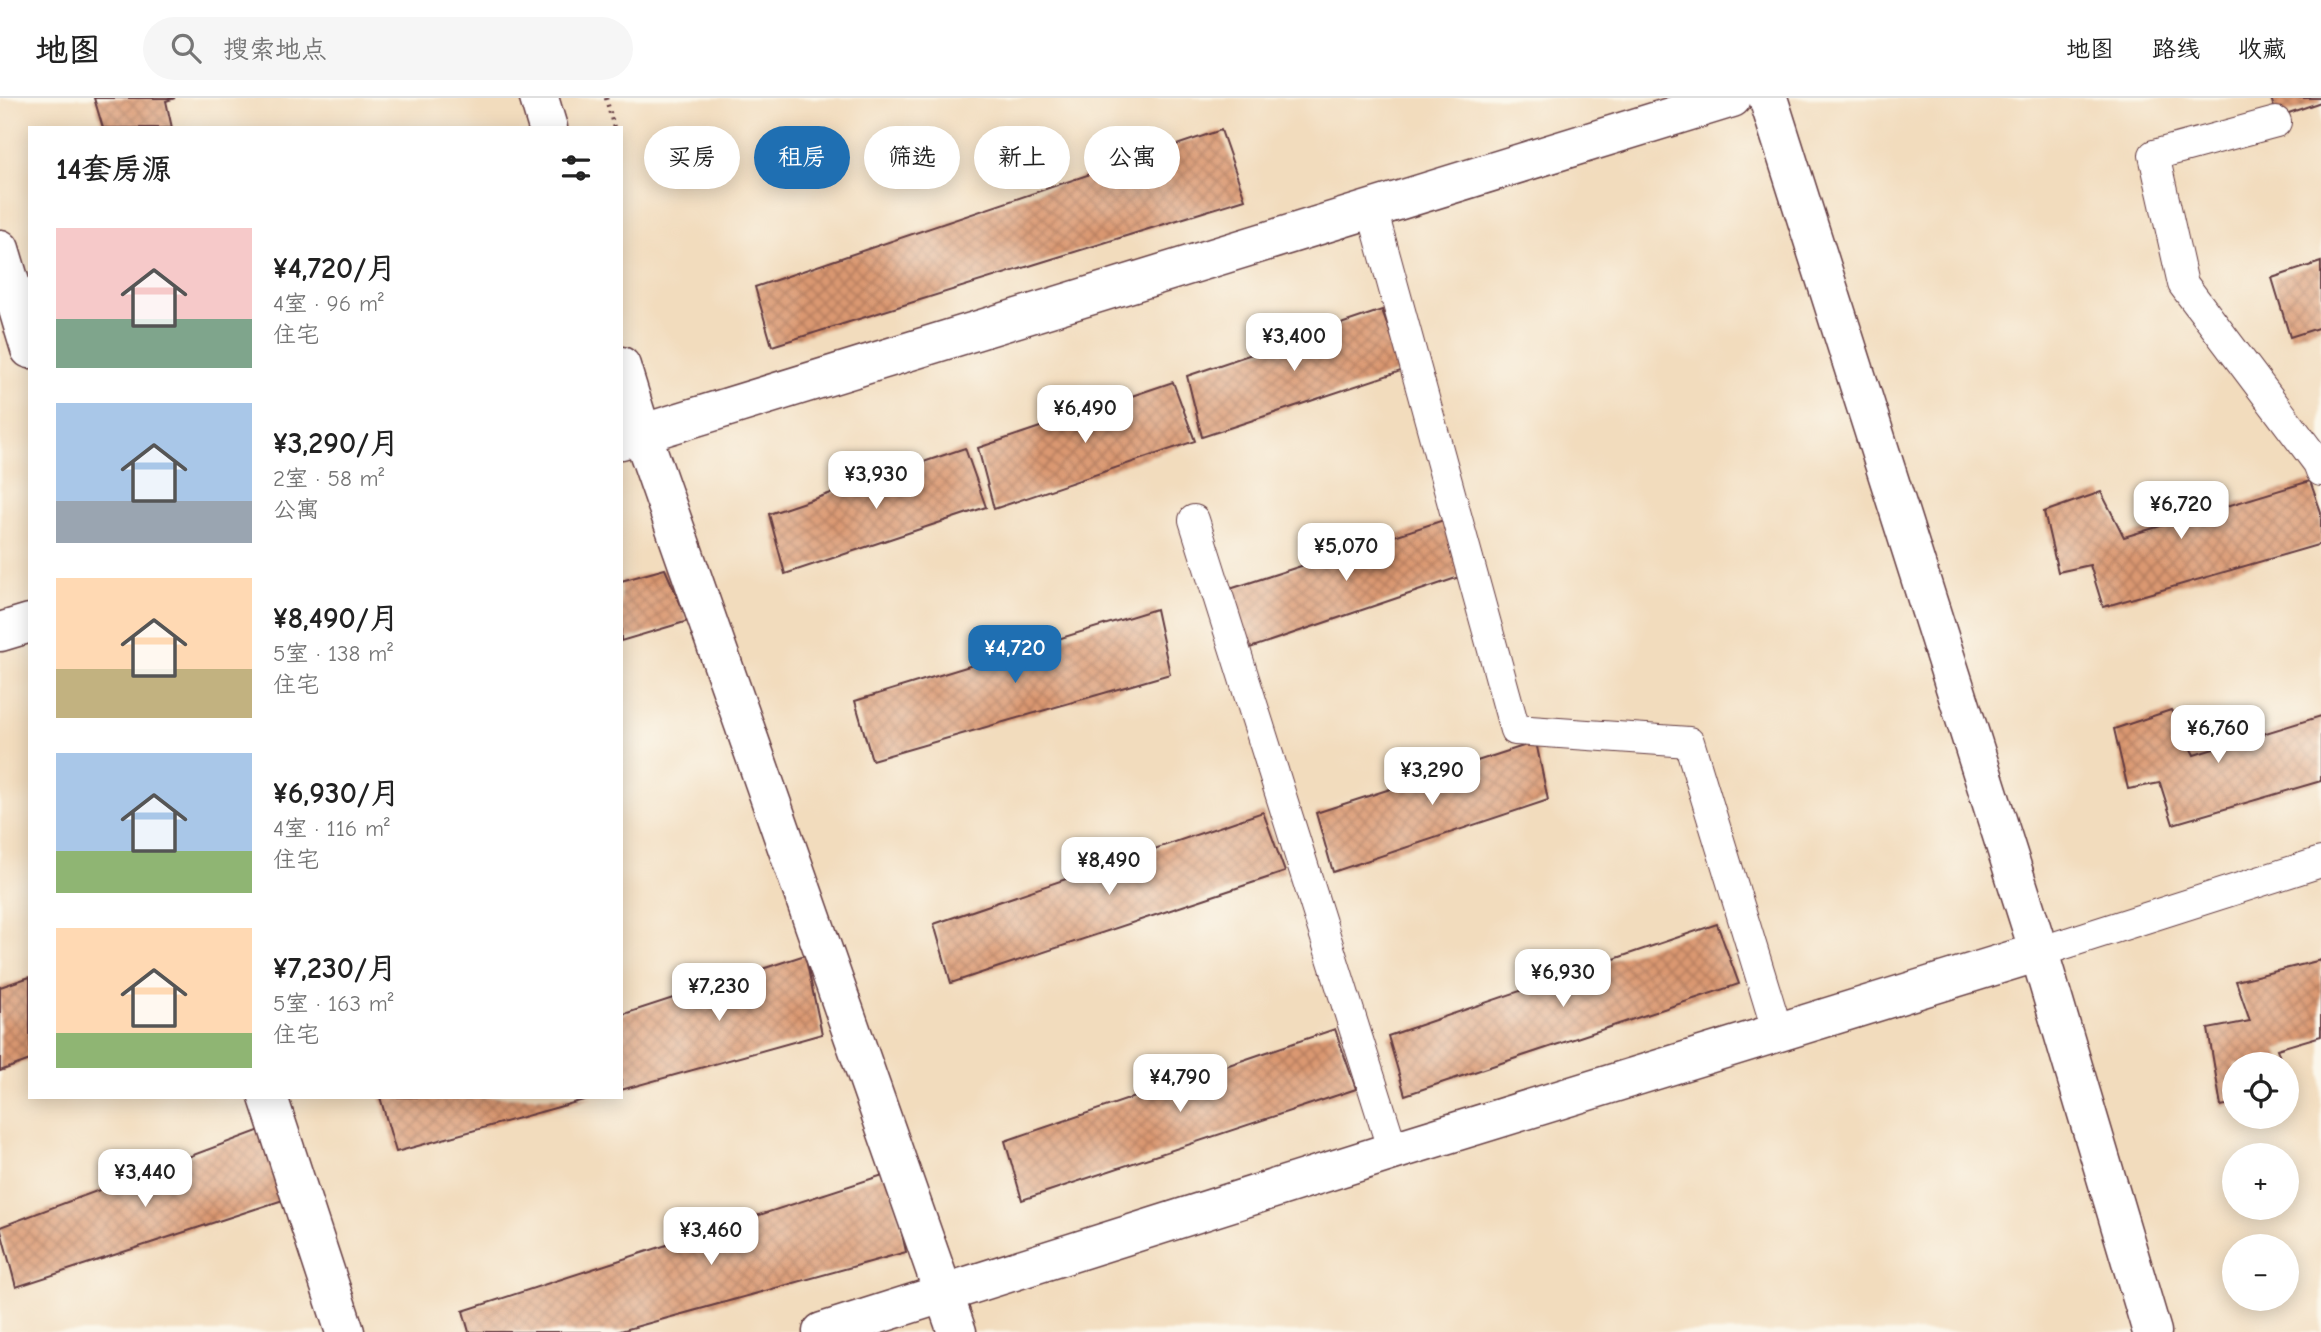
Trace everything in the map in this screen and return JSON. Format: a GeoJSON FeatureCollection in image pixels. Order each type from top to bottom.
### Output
{"type":"FeatureCollection","features":[{"type":"Feature","properties":{"kind":"street"},"geometry":{"type":"LineString","coordinates":[[539,98],[547,126]]}},
{"type":"Feature","properties":{"kind":"street"},"geometry":{"type":"LineString","coordinates":[[632,437],[1732,98]]}},
{"type":"Feature","properties":{"kind":"street"},"geometry":{"type":"LineString","coordinates":[[1768,98],[2039,952],[2151,1332]]}},
{"type":"Feature","properties":{"kind":"street"},"geometry":{"type":"LineString","coordinates":[[2276,122],[2154,155],[2183,284],[2318,463],[2321,471]]}},
{"type":"Feature","properties":{"kind":"street"},"geometry":{"type":"LineString","coordinates":[[1372,209],[1515,730],[1689,742],[1778,1033]]}},
{"type":"Feature","properties":{"kind":"street"},"geometry":{"type":"LineString","coordinates":[[0,248],[28,342]]}},
{"type":"Feature","properties":{"kind":"street"},"geometry":{"type":"LineString","coordinates":[[623,379],[632,437],[957,1332]]}},
{"type":"Feature","properties":{"kind":"street"},"geometry":{"type":"LineString","coordinates":[[1194,520],[1393,1151]]}},
{"type":"Feature","properties":{"kind":"street"},"geometry":{"type":"LineString","coordinates":[[0,632],[28,624]]}},
{"type":"Feature","properties":{"kind":"street"},"geometry":{"type":"LineString","coordinates":[[822,1332],[2321,862]]}},
{"type":"Feature","properties":{"kind":"street"},"geometry":{"type":"LineString","coordinates":[[269,1099],[345,1332]]}},
{"type":"Feature","properties":{"kind":"path"},"geometry":{"type":"LineString","coordinates":[[606,98],[613,126]]}},
{"type":"Feature","properties":{"kind":"building"},"geometry":{"type":"Polygon","coordinates":[[[94,98],[175,98],[166,101],[172,126],[102,126],[94,98]]]}},
{"type":"Feature","properties":{"kind":"building"},"geometry":{"type":"Polygon","coordinates":[[[2271,98],[2321,98],[2321,102],[2277,117],[2271,98]]]}},
{"type":"Feature","properties":{"kind":"building"},"geometry":{"type":"Polygon","coordinates":[[[1221,130],[1245,199],[772,346],[755,287],[1046,189],[1070,189],[1070,181],[1084,176],[1084,189],[1180,189],[1180,144],[1221,130]]]}},
{"type":"Feature","properties":{"kind":"building"},"geometry":{"type":"Polygon","coordinates":[[[2321,262],[2321,327],[2290,337],[2272,278],[2321,262]]]}},
{"type":"Feature","properties":{"kind":"building"},"geometry":{"type":"Polygon","coordinates":[[[1382,310],[1404,370],[1202,437],[1187,376],[1382,310]]]}},
{"type":"Feature","properties":{"kind":"building"},"geometry":{"type":"Polygon","coordinates":[[[1173,382],[1195,441],[994,509],[978,448],[1173,382]]]}},
{"type":"Feature","properties":{"kind":"building"},"geometry":{"type":"Polygon","coordinates":[[[965,448],[986,507],[785,574],[769,514],[965,448]]]}},
{"type":"Feature","properties":{"kind":"building"},"geometry":{"type":"Polygon","coordinates":[[[2310,481],[2321,512],[2321,544],[2103,607],[2090,565],[2058,572],[2044,512],[2101,492],[2124,537],[2310,481]]]}},
{"type":"Feature","properties":{"kind":"building"},"geometry":{"type":"Polygon","coordinates":[[[1450,518],[1462,576],[1247,649],[1230,589],[1450,518]]]}},
{"type":"Feature","properties":{"kind":"building"},"geometry":{"type":"Polygon","coordinates":[[[665,569],[688,621],[623,640],[623,580],[665,569]]]}},
{"type":"Feature","properties":{"kind":"building"},"geometry":{"type":"Polygon","coordinates":[[[1156,609],[1170,674],[872,760],[855,701],[1156,609]]]}},
{"type":"Feature","properties":{"kind":"building"},"geometry":{"type":"Polygon","coordinates":[[[2171,710],[2194,755],[2321,716],[2321,781],[2173,824],[2160,783],[2128,789],[2114,729],[2171,710]]]}},
{"type":"Feature","properties":{"kind":"building"},"geometry":{"type":"Polygon","coordinates":[[[1536,742],[1548,800],[1333,872],[1316,813],[1536,742]]]}},
{"type":"Feature","properties":{"kind":"building"},"geometry":{"type":"Polygon","coordinates":[[[1263,812],[1285,872],[951,983],[934,924],[1263,812]]]}},
{"type":"Feature","properties":{"kind":"building"},"geometry":{"type":"Polygon","coordinates":[[[1717,924],[1739,984],[1405,1095],[1388,1036],[1717,924]]]}},
{"type":"Feature","properties":{"kind":"building"},"geometry":{"type":"Polygon","coordinates":[[[805,955],[822,1034],[623,1089],[623,1014],[805,955]]]}},
{"type":"Feature","properties":{"kind":"building"},"geometry":{"type":"Polygon","coordinates":[[[2321,960],[2321,1036],[2277,1049],[2278,1052],[2222,1052],[2221,1106],[2208,1029],[2250,1021],[2236,981],[2321,960]]]}},
{"type":"Feature","properties":{"kind":"building"},"geometry":{"type":"Polygon","coordinates":[[[28,978],[28,1061],[0,1071],[0,987],[28,978]]]}},
{"type":"Feature","properties":{"kind":"building"},"geometry":{"type":"Polygon","coordinates":[[[1335,1029],[1356,1089],[1022,1200],[1005,1141],[1335,1029]]]}},
{"type":"Feature","properties":{"kind":"building"},"geometry":{"type":"Polygon","coordinates":[[[381,1099],[587,1099],[396,1152],[381,1099]]]}},
{"type":"Feature","properties":{"kind":"building"},"geometry":{"type":"Polygon","coordinates":[[[263,1129],[286,1199],[16,1287],[0,1227],[263,1129]]]}},
{"type":"Feature","properties":{"kind":"building"},"geometry":{"type":"Polygon","coordinates":[[[889,1173],[906,1252],[617,1332],[469,1332],[463,1311],[889,1173]]]}}]}
